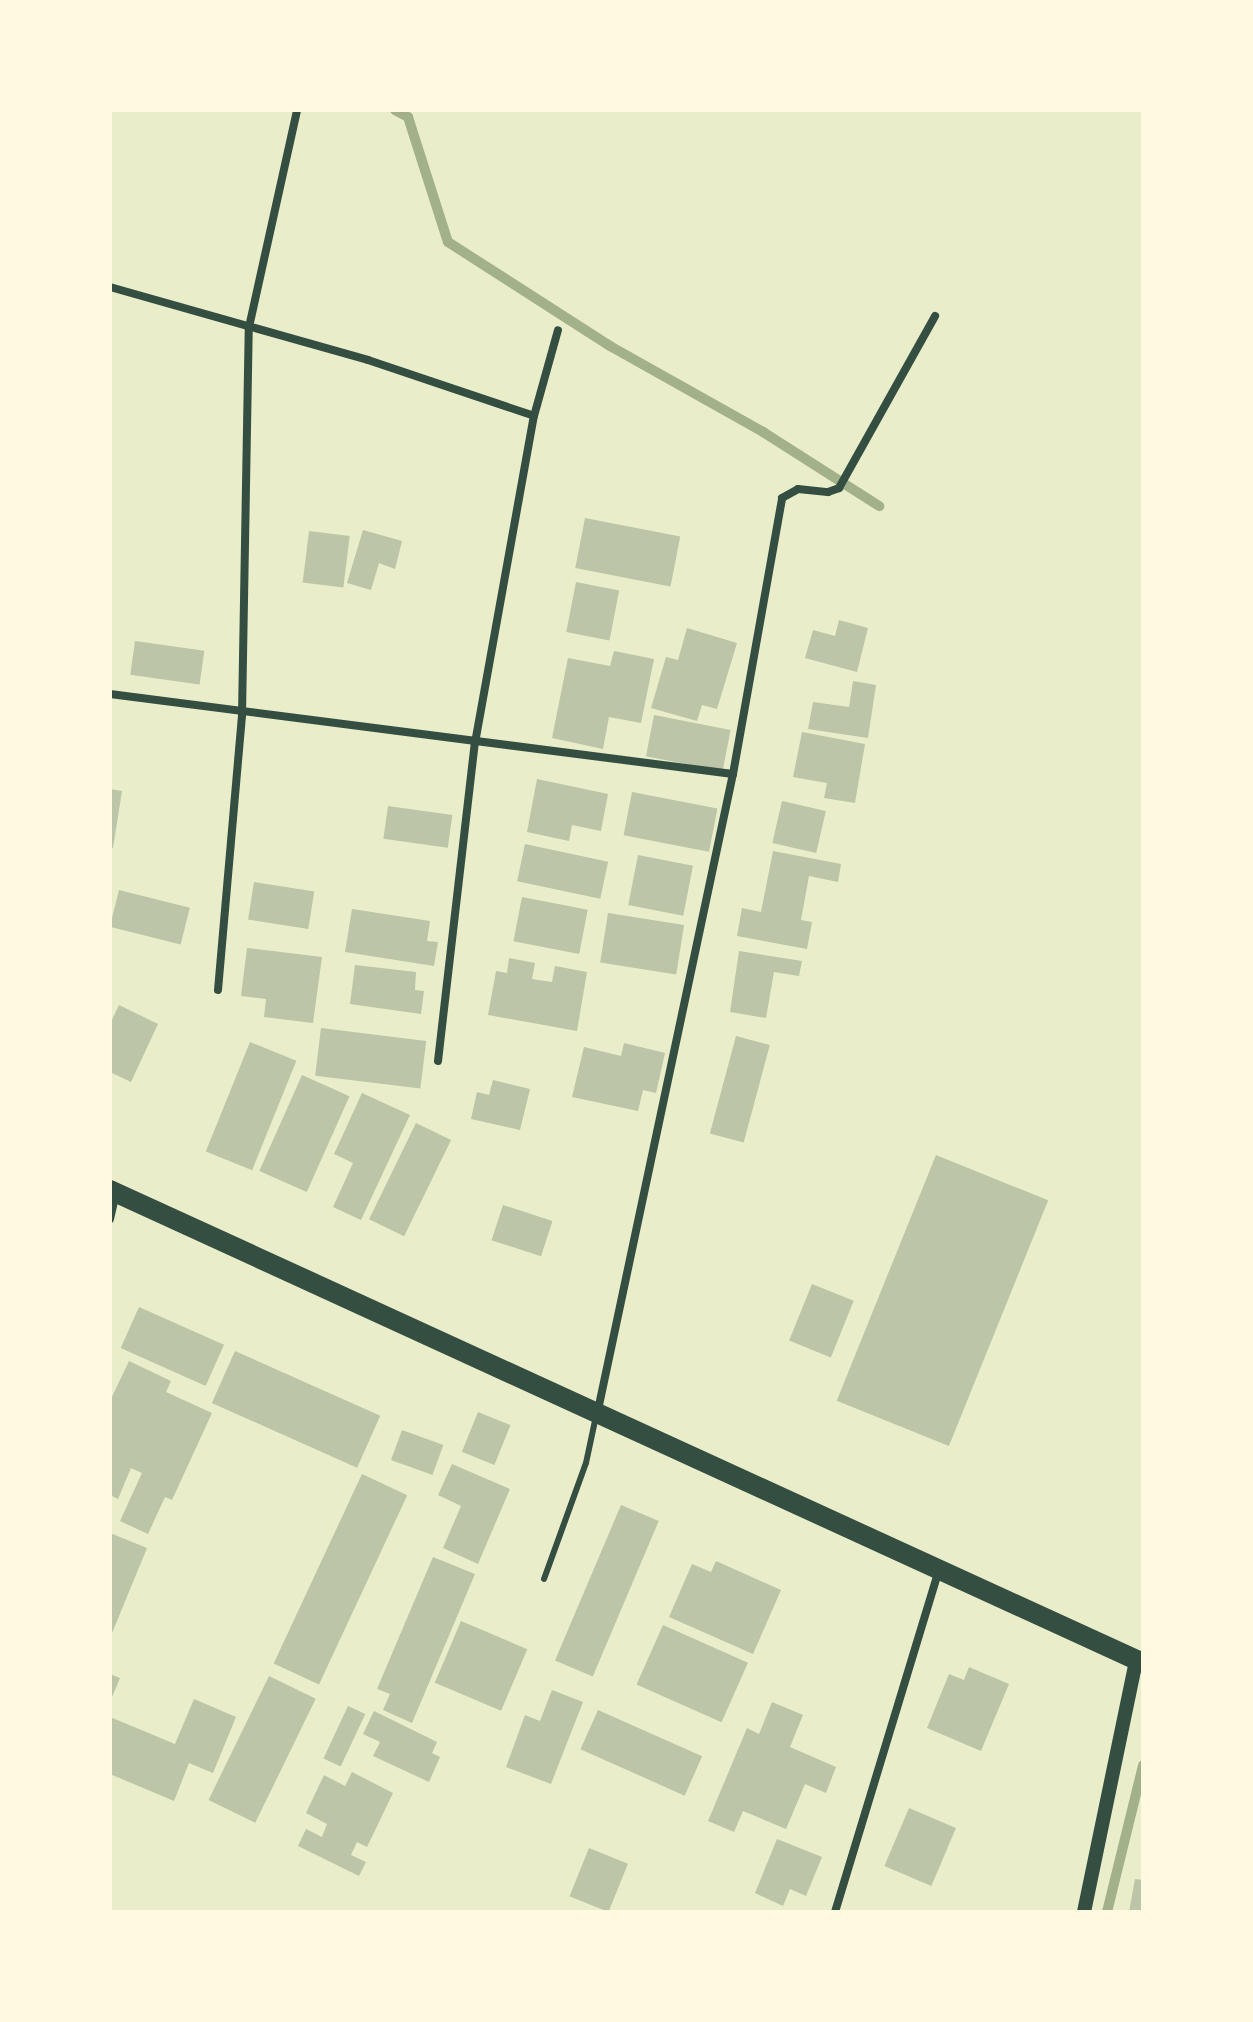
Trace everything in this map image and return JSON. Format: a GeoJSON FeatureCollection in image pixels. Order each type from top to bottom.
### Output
{"type":"FeatureCollection","features":[{"type":"Feature","properties":{"kind":"main road"},"geometry":{"type":"LineString","coordinates":[[113,1192],[1140,1662]]}},
{"type":"Feature","properties":{"kind":"street"},"geometry":{"type":"LineString","coordinates":[[218,990],[242,715],[249,327],[297,110]]}},
{"type":"Feature","properties":{"kind":"street"},"geometry":{"type":"LineString","coordinates":[[110,287],[534,416]]}},
{"type":"Feature","properties":{"kind":"street"},"geometry":{"type":"LineString","coordinates":[[597,1411],[733,774],[782,498],[798,489],[828,492],[839,488],[855,466],[935,316]]}},
{"type":"Feature","properties":{"kind":"street"},"geometry":{"type":"LineString","coordinates":[[438,1061],[475,743],[534,416],[558,330]]}},
{"type":"Feature","properties":{"kind":"street"},"geometry":{"type":"LineString","coordinates":[[110,694],[242,715],[733,774]]}},
{"type":"Feature","properties":{"kind":"street"},"geometry":{"type":"LineString","coordinates":[[110,1219],[113,1192]]}},
{"type":"Feature","properties":{"kind":"street"},"geometry":{"type":"LineString","coordinates":[[835,1912],[939,1569]]}},
{"type":"Feature","properties":{"kind":"street"},"geometry":{"type":"LineString","coordinates":[[1084,1912],[1140,1662]]}},
{"type":"Feature","properties":{"kind":"lane"},"geometry":{"type":"LineString","coordinates":[[544,1579],[579,1486],[597,1411]]}},
{"type":"Feature","properties":{"kind":"building"},"geometry":{"type":"Polygon","coordinates":[[[585,518],[680,537],[670,587],[575,568],[585,518]]]}},
{"type":"Feature","properties":{"kind":"building"},"geometry":{"type":"Polygon","coordinates":[[[363,530],[402,541],[395,569],[379,563],[371,590],[347,583],[363,530]]]}},
{"type":"Feature","properties":{"kind":"building"},"geometry":{"type":"Polygon","coordinates":[[[309,531],[350,536],[343,588],[303,583],[309,531]]]}},
{"type":"Feature","properties":{"kind":"building"},"geometry":{"type":"Polygon","coordinates":[[[576,582],[619,590],[609,640],[566,632],[576,582]]]}},
{"type":"Feature","properties":{"kind":"building"},"geometry":{"type":"Polygon","coordinates":[[[839,620],[868,628],[857,672],[805,658],[813,630],[835,636],[839,620]]]}},
{"type":"Feature","properties":{"kind":"building"},"geometry":{"type":"Polygon","coordinates":[[[687,628],[737,643],[717,709],[702,705],[697,721],[651,708],[666,657],[678,660],[687,628]]]}},
{"type":"Feature","properties":{"kind":"building"},"geometry":{"type":"Polygon","coordinates":[[[135,641],[204,651],[200,684],[130,675],[135,641]]]}},
{"type":"Feature","properties":{"kind":"building"},"geometry":{"type":"Polygon","coordinates":[[[614,651],[654,659],[641,723],[609,717],[603,749],[552,738],[568,658],[610,666],[614,651]]]}},
{"type":"Feature","properties":{"kind":"building"},"geometry":{"type":"Polygon","coordinates":[[[853,681],[876,685],[868,738],[808,729],[813,702],[849,707],[853,681]]]}},
{"type":"Feature","properties":{"kind":"building"},"geometry":{"type":"Polygon","coordinates":[[[654,715],[731,730],[723,771],[646,756],[654,715]]]}},
{"type":"Feature","properties":{"kind":"building"},"geometry":{"type":"Polygon","coordinates":[[[802,732],[865,744],[855,803],[824,798],[827,783],[793,777],[802,732]]]}},
{"type":"Feature","properties":{"kind":"building"},"geometry":{"type":"Polygon","coordinates":[[[537,779],[608,794],[601,831],[572,825],[569,841],[527,832],[537,779]]]}},
{"type":"Feature","properties":{"kind":"building"},"geometry":{"type":"Polygon","coordinates":[[[110,789],[122,791],[113,848],[110,847],[110,789]]]}},
{"type":"Feature","properties":{"kind":"building"},"geometry":{"type":"Polygon","coordinates":[[[632,792],[717,809],[709,852],[624,835],[632,792]]]}},
{"type":"Feature","properties":{"kind":"building"},"geometry":{"type":"Polygon","coordinates":[[[782,801],[826,811],[816,853],[772,843],[782,801]]]}},
{"type":"Feature","properties":{"kind":"building"},"geometry":{"type":"Polygon","coordinates":[[[388,806],[452,815],[448,848],[383,839],[388,806]]]}},
{"type":"Feature","properties":{"kind":"building"},"geometry":{"type":"Polygon","coordinates":[[[525,844],[608,862],[600,899],[517,881],[525,844]]]}},
{"type":"Feature","properties":{"kind":"building"},"geometry":{"type":"Polygon","coordinates":[[[773,851],[841,864],[838,882],[809,876],[801,920],[812,922],[807,949],[737,936],[742,908],[761,912],[773,851]]]}},
{"type":"Feature","properties":{"kind":"building"},"geometry":{"type":"Polygon","coordinates":[[[638,855],[693,866],[683,916],[628,905],[638,855]]]}},
{"type":"Feature","properties":{"kind":"building"},"geometry":{"type":"Polygon","coordinates":[[[254,882],[314,892],[308,929],[248,920],[254,882]]]}},
{"type":"Feature","properties":{"kind":"building"},"geometry":{"type":"Polygon","coordinates":[[[119,890],[190,908],[181,945],[110,927],[119,890]]]}},
{"type":"Feature","properties":{"kind":"building"},"geometry":{"type":"Polygon","coordinates":[[[522,897],[588,910],[579,954],[513,941],[522,897]]]}},
{"type":"Feature","properties":{"kind":"building"},"geometry":{"type":"Polygon","coordinates":[[[352,909],[430,921],[427,941],[438,942],[434,966],[345,952],[352,909]]]}},
{"type":"Feature","properties":{"kind":"building"},"geometry":{"type":"Polygon","coordinates":[[[608,913],[684,925],[676,974],[600,962],[608,913]]]}},
{"type":"Feature","properties":{"kind":"building"},"geometry":{"type":"Polygon","coordinates":[[[247,948],[322,957],[313,1023],[264,1017],[266,999],[241,996],[247,948]]]}},
{"type":"Feature","properties":{"kind":"building"},"geometry":{"type":"Polygon","coordinates":[[[739,951],[802,961],[799,976],[774,972],[766,1018],[730,1012],[739,951]]]}},
{"type":"Feature","properties":{"kind":"building"},"geometry":{"type":"Polygon","coordinates":[[[509,958],[535,963],[532,979],[552,982],[555,966],[587,972],[577,1031],[488,1015],[496,971],[507,973],[509,958]]]}},
{"type":"Feature","properties":{"kind":"building"},"geometry":{"type":"Polygon","coordinates":[[[355,965],[416,972],[415,990],[424,991],[421,1014],[350,1004],[355,965]]]}},
{"type":"Feature","properties":{"kind":"building"},"geometry":{"type":"Polygon","coordinates":[[[119,1005],[158,1024],[131,1082],[110,1072],[110,1024],[119,1005]]]}},
{"type":"Feature","properties":{"kind":"building"},"geometry":{"type":"Polygon","coordinates":[[[321,1028],[426,1041],[420,1089],[315,1076],[321,1028]]]}},
{"type":"Feature","properties":{"kind":"building"},"geometry":{"type":"Polygon","coordinates":[[[736,1036],[770,1045],[744,1143],[710,1134],[736,1036]]]}},
{"type":"Feature","properties":{"kind":"building"},"geometry":{"type":"Polygon","coordinates":[[[250,1042],[296,1061],[252,1170],[206,1151],[250,1042]]]}},
{"type":"Feature","properties":{"kind":"building"},"geometry":{"type":"Polygon","coordinates":[[[624,1043],[665,1053],[656,1093],[643,1090],[638,1111],[572,1097],[584,1047],[621,1056],[624,1043]]]}},
{"type":"Feature","properties":{"kind":"building"},"geometry":{"type":"Polygon","coordinates":[[[302,1075],[350,1096],[307,1192],[259,1171],[302,1075]]]}},
{"type":"Feature","properties":{"kind":"building"},"geometry":{"type":"Polygon","coordinates":[[[493,1080],[530,1089],[520,1130],[471,1119],[477,1092],[489,1095],[493,1080]]]}},
{"type":"Feature","properties":{"kind":"building"},"geometry":{"type":"Polygon","coordinates":[[[362,1093],[410,1115],[361,1220],[333,1207],[353,1163],[334,1154],[362,1093]]]}},
{"type":"Feature","properties":{"kind":"building"},"geometry":{"type":"Polygon","coordinates":[[[416,1123],[451,1140],[404,1236],[369,1219],[416,1123]]]}},
{"type":"Feature","properties":{"kind":"building"},"geometry":{"type":"Polygon","coordinates":[[[936,1155],[1048,1200],[949,1446],[837,1401],[936,1155]]]}},
{"type":"Feature","properties":{"kind":"building"},"geometry":{"type":"Polygon","coordinates":[[[503,1205],[552,1221],[541,1256],[492,1240],[503,1205]]]}},
{"type":"Feature","properties":{"kind":"building"},"geometry":{"type":"Polygon","coordinates":[[[812,1284],[854,1301],[831,1357],[789,1341],[812,1284]]]}},
{"type":"Feature","properties":{"kind":"building"},"geometry":{"type":"Polygon","coordinates":[[[139,1307],[224,1345],[206,1386],[121,1348],[139,1307]]]}},
{"type":"Feature","properties":{"kind":"building"},"geometry":{"type":"Polygon","coordinates":[[[235,1351],[380,1416],[357,1468],[212,1403],[235,1351]]]}},
{"type":"Feature","properties":{"kind":"building"},"geometry":{"type":"Polygon","coordinates":[[[129,1361],[171,1381],[166,1392],[212,1413],[172,1500],[165,1497],[148,1534],[120,1521],[142,1473],[131,1468],[118,1499],[110,1495],[110,1401],[129,1361]]]}},
{"type":"Feature","properties":{"kind":"building"},"geometry":{"type":"Polygon","coordinates":[[[478,1412],[510,1425],[494,1465],[462,1452],[478,1412]]]}},
{"type":"Feature","properties":{"kind":"building"},"geometry":{"type":"Polygon","coordinates":[[[402,1430],[443,1445],[432,1475],[391,1460],[402,1430]]]}},
{"type":"Feature","properties":{"kind":"building"},"geometry":{"type":"Polygon","coordinates":[[[452,1464],[510,1489],[478,1564],[443,1548],[461,1506],[438,1495],[452,1464]]]}},
{"type":"Feature","properties":{"kind":"building"},"geometry":{"type":"Polygon","coordinates":[[[362,1474],[407,1495],[319,1685],[274,1663],[362,1474]]]}},
{"type":"Feature","properties":{"kind":"building"},"geometry":{"type":"Polygon","coordinates":[[[621,1505],[659,1521],[593,1677],[555,1661],[621,1505]]]}},
{"type":"Feature","properties":{"kind":"building"},"geometry":{"type":"Polygon","coordinates":[[[110,1533],[147,1548],[110,1638],[110,1533]]]}},
{"type":"Feature","properties":{"kind":"building"},"geometry":{"type":"Polygon","coordinates":[[[433,1557],[475,1574],[412,1723],[383,1710],[390,1694],[377,1689],[433,1557]]]}},
{"type":"Feature","properties":{"kind":"building"},"geometry":{"type":"Polygon","coordinates":[[[716,1561],[781,1590],[753,1654],[669,1617],[692,1564],[711,1572],[716,1561]]]}},
{"type":"Feature","properties":{"kind":"building"},"geometry":{"type":"Polygon","coordinates":[[[461,1621],[527,1649],[501,1711],[435,1683],[461,1621]]]}},
{"type":"Feature","properties":{"kind":"building"},"geometry":{"type":"Polygon","coordinates":[[[663,1625],[748,1663],[722,1722],[637,1684],[663,1625]]]}},
{"type":"Feature","properties":{"kind":"building"},"geometry":{"type":"Polygon","coordinates":[[[969,1667],[1009,1684],[981,1751],[927,1728],[949,1674],[964,1680],[969,1667]]]}},
{"type":"Feature","properties":{"kind":"building"},"geometry":{"type":"Polygon","coordinates":[[[110,1674],[120,1678],[110,1702],[110,1674]]]}},
{"type":"Feature","properties":{"kind":"building"},"geometry":{"type":"Polygon","coordinates":[[[269,1676],[316,1699],[255,1823],[209,1800],[269,1676]]]}},
{"type":"Feature","properties":{"kind":"building"},"geometry":{"type":"Polygon","coordinates":[[[552,1690],[583,1702],[551,1784],[506,1767],[525,1715],[540,1721],[552,1690]]]}},
{"type":"Feature","properties":{"kind":"building"},"geometry":{"type":"Polygon","coordinates":[[[194,1699],[236,1717],[213,1773],[189,1763],[174,1801],[110,1774],[110,1717],[175,1744],[194,1699]]]}},
{"type":"Feature","properties":{"kind":"building"},"geometry":{"type":"Polygon","coordinates":[[[772,1702],[803,1715],[790,1747],[836,1767],[826,1793],[805,1784],[786,1829],[743,1811],[734,1832],[708,1821],[747,1728],[759,1734],[772,1702]]]}},
{"type":"Feature","properties":{"kind":"building"},"geometry":{"type":"Polygon","coordinates":[[[348,1706],[365,1714],[341,1767],[323,1759],[348,1706]]]}},
{"type":"Feature","properties":{"kind":"building"},"geometry":{"type":"Polygon","coordinates":[[[598,1710],[702,1756],[685,1796],[581,1749],[598,1710]]]}},
{"type":"Feature","properties":{"kind":"building"},"geometry":{"type":"Polygon","coordinates":[[[374,1711],[437,1742],[432,1753],[440,1757],[429,1782],[373,1756],[380,1742],[363,1734],[374,1711]]]}},
{"type":"Feature","properties":{"kind":"building"},"geometry":{"type":"Polygon","coordinates":[[[352,1772],[393,1793],[367,1847],[357,1842],[351,1855],[366,1862],[359,1876],[298,1846],[306,1829],[322,1837],[327,1824],[306,1813],[324,1775],[345,1786],[352,1772]]]}},
{"type":"Feature","properties":{"kind":"building"},"geometry":{"type":"Polygon","coordinates":[[[909,1808],[956,1828],[931,1886],[884,1866],[909,1808]]]}},
{"type":"Feature","properties":{"kind":"building"},"geometry":{"type":"Polygon","coordinates":[[[777,1839],[822,1857],[806,1896],[790,1889],[783,1906],[755,1893],[777,1839]]]}},
{"type":"Feature","properties":{"kind":"building"},"geometry":{"type":"Polygon","coordinates":[[[589,1848],[628,1864],[608,1912],[570,1896],[589,1848]]]}},
{"type":"Feature","properties":{"kind":"building"},"geometry":{"type":"Polygon","coordinates":[[[1135,1879],[1143,1880],[1143,1912],[1129,1912],[1135,1879]]]}},
{"type":"Feature","properties":{"kind":"waterway"},"geometry":{"type":"LineString","coordinates":[[395,110],[408,117],[448,242],[610,346],[763,432],[879,506]]}},
{"type":"Feature","properties":{"kind":"waterway"},"geometry":{"type":"LineString","coordinates":[[1107,1912],[1143,1765]]}}]}
